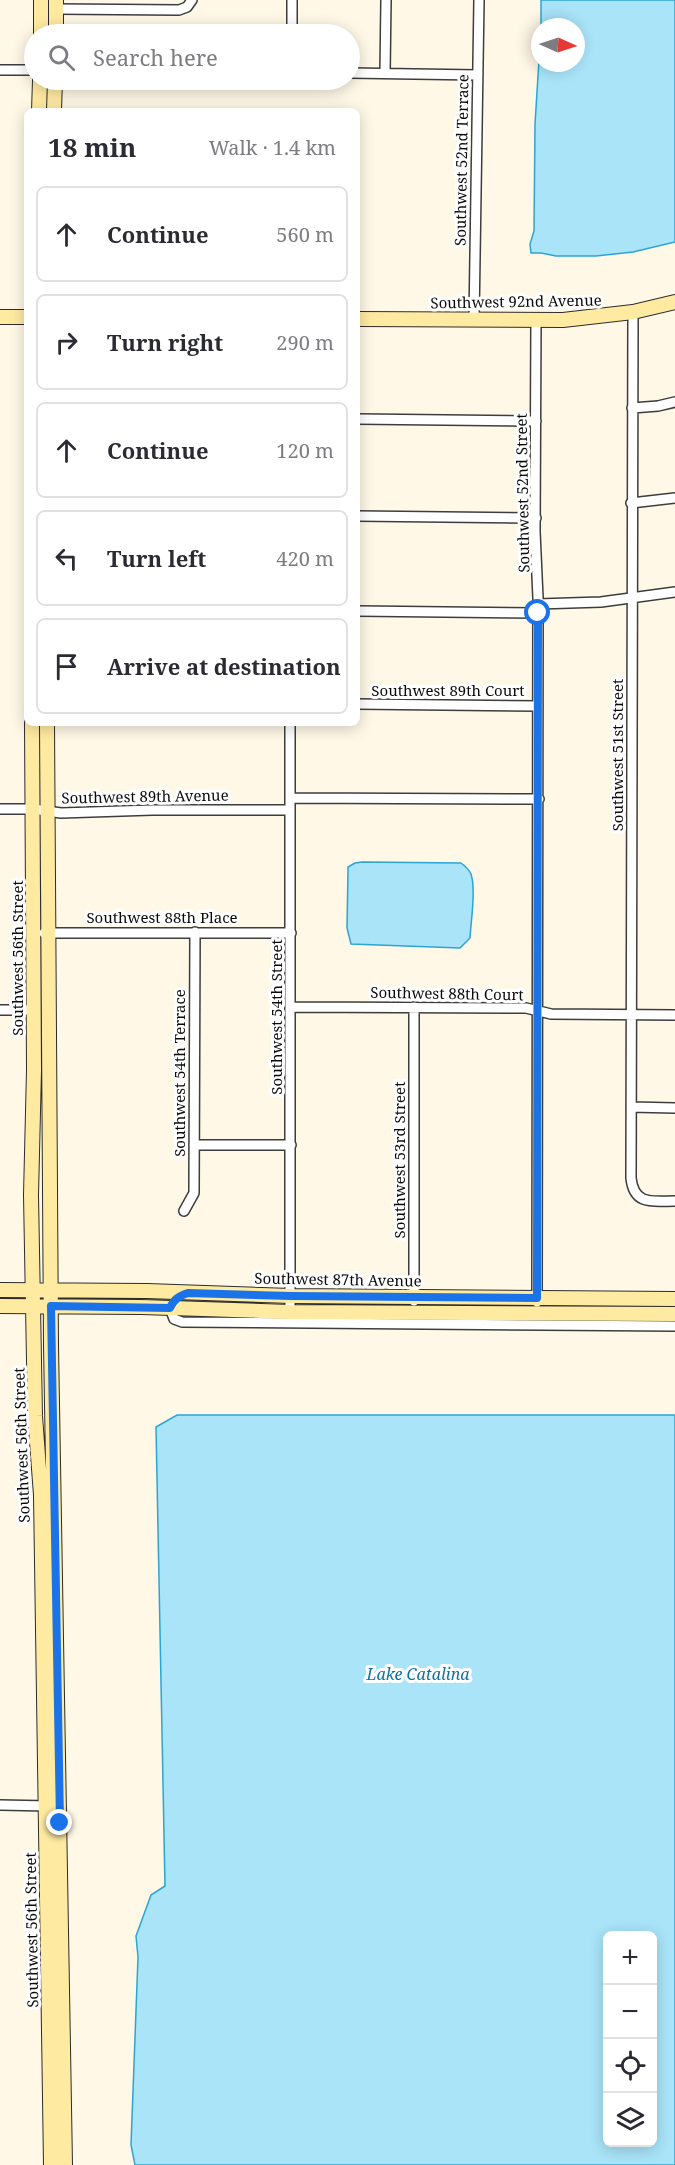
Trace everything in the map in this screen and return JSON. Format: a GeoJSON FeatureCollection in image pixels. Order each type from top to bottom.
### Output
{"type":"FeatureCollection","features":[{"type":"Feature","properties":{"kind":"main road"},"geometry":{"type":"LineString","coordinates":[[41,0],[41,24]]}},
{"type":"Feature","properties":{"kind":"main road"},"geometry":{"type":"LineString","coordinates":[[56,5],[56,24]]}},
{"type":"Feature","properties":{"kind":"main road"},"geometry":{"type":"LineString","coordinates":[[39,108],[40,90]]}},
{"type":"Feature","properties":{"kind":"main road"},"geometry":{"type":"LineString","coordinates":[[54,108],[55,90]]}},
{"type":"Feature","properties":{"kind":"main road","name":"Southwest 92nd Avenue"},"geometry":{"type":"LineString","coordinates":[[360,319],[581,318],[633,312],[675,302]]}},
{"type":"Feature","properties":{"kind":"main road"},"geometry":{"type":"LineString","coordinates":[[0,317],[24,317]]}},
{"type":"Feature","properties":{"kind":"main road","name":"Southwest 56th Street"},"geometry":{"type":"LineString","coordinates":[[32,726],[33,1306],[35,1416],[40,1474],[51,2165]]}},
{"type":"Feature","properties":{"kind":"main road","name":"Southwest 56th Street"},"geometry":{"type":"LineString","coordinates":[[47,726],[51,1306],[65,2165]]}},
{"type":"Feature","properties":{"kind":"main road","name":"Southwest 87th Avenue"},"geometry":{"type":"LineString","coordinates":[[0,1290],[291,1296],[675,1299]]}},
{"type":"Feature","properties":{"kind":"main road"},"geometry":{"type":"LineString","coordinates":[[170,1308],[179,1296],[188,1293]]}},
{"type":"Feature","properties":{"kind":"main road"},"geometry":{"type":"LineString","coordinates":[[654,1320],[655,1299]]}},
{"type":"Feature","properties":{"kind":"main road"},"geometry":{"type":"LineString","coordinates":[[0,1306],[290,1312],[537,1313],[654,1320],[675,1314]]}},
{"type":"Feature","properties":{"kind":"main road"},"geometry":{"type":"LineString","coordinates":[[42,1598],[57,1598]]}},
{"type":"Feature","properties":{"kind":"main road"},"geometry":{"type":"LineString","coordinates":[[49,2075],[64,2075]]}},
{"type":"Feature","properties":{"kind":"street"},"geometry":{"type":"LineString","coordinates":[[292,0],[292,24]]}},
{"type":"Feature","properties":{"kind":"street"},"geometry":{"type":"LineString","coordinates":[[385,73],[386,0]]}},
{"type":"Feature","properties":{"kind":"street","name":"Southwest 52nd Terrace"},"geometry":{"type":"LineString","coordinates":[[474,320],[479,0]]}},
{"type":"Feature","properties":{"kind":"street"},"geometry":{"type":"LineString","coordinates":[[56,5],[179,10],[191,2]]}},
{"type":"Feature","properties":{"kind":"street"},"geometry":{"type":"LineString","coordinates":[[0,70],[24,70]]}},
{"type":"Feature","properties":{"kind":"street"},"geometry":{"type":"LineString","coordinates":[[360,73],[478,75]]}},
{"type":"Feature","properties":{"kind":"street","name":"Southwest 51st Street"},"geometry":{"type":"LineString","coordinates":[[633,312],[631,1178],[633,1191],[637,1196],[649,1201],[675,1201]]}},
{"type":"Feature","properties":{"kind":"street","name":"Southwest 52nd Street"},"geometry":{"type":"LineString","coordinates":[[536,320],[539,799],[537,1313]]}},
{"type":"Feature","properties":{"kind":"street"},"geometry":{"type":"LineString","coordinates":[[632,408],[675,402]]}},
{"type":"Feature","properties":{"kind":"street"},"geometry":{"type":"LineString","coordinates":[[360,419],[536,421]]}},
{"type":"Feature","properties":{"kind":"street"},"geometry":{"type":"LineString","coordinates":[[631,503],[675,498]]}},
{"type":"Feature","properties":{"kind":"street"},"geometry":{"type":"LineString","coordinates":[[360,516],[536,518]]}},
{"type":"Feature","properties":{"kind":"street"},"geometry":{"type":"LineString","coordinates":[[360,612],[538,609],[675,592]]}},
{"type":"Feature","properties":{"kind":"street","name":"Southwest 89th Court"},"geometry":{"type":"LineString","coordinates":[[360,704],[538,706]]}},
{"type":"Feature","properties":{"kind":"street","name":"Southwest 54th Street"},"geometry":{"type":"LineString","coordinates":[[290,726],[290,1312]]}},
{"type":"Feature","properties":{"kind":"street"},"geometry":{"type":"LineString","coordinates":[[290,798],[539,799]]}},
{"type":"Feature","properties":{"kind":"street","name":"Southwest 89th Avenue"},"geometry":{"type":"LineString","coordinates":[[0,808],[48,812],[290,810]]}},
{"type":"Feature","properties":{"kind":"street","name":"Southwest 54th Terrace"},"geometry":{"type":"LineString","coordinates":[[184,1211],[194,1193],[195,932]]}},
{"type":"Feature","properties":{"kind":"street","name":"Southwest 88th Place"},"geometry":{"type":"LineString","coordinates":[[33,933],[291,933]]}},
{"type":"Feature","properties":{"kind":"street","name":"Southwest 88th Court"},"geometry":{"type":"LineString","coordinates":[[290,1007],[526,1008],[551,1014],[675,1014]]}},
{"type":"Feature","properties":{"kind":"street","name":"Southwest 53rd Street"},"geometry":{"type":"LineString","coordinates":[[414,1007],[414,1312]]}},
{"type":"Feature","properties":{"kind":"street"},"geometry":{"type":"LineString","coordinates":[[0,1010],[33,1010]]}},
{"type":"Feature","properties":{"kind":"street"},"geometry":{"type":"LineString","coordinates":[[631,1107],[675,1108]]}},
{"type":"Feature","properties":{"kind":"street"},"geometry":{"type":"LineString","coordinates":[[194,1145],[291,1145]]}},
{"type":"Feature","properties":{"kind":"street"},"geometry":{"type":"LineString","coordinates":[[170,1308],[174,1319],[182,1322],[654,1320],[675,1326]]}},
{"type":"Feature","properties":{"kind":"street"},"geometry":{"type":"LineString","coordinates":[[0,1805],[60,1806]]}},
{"type":"Feature","properties":{"kind":"water"},"geometry":{"type":"Polygon","coordinates":[[[541,0],[675,0],[675,242],[633,252],[596,256],[556,256],[531,253],[530,244],[534,231],[535,124],[538,72],[585,72],[585,18],[541,18],[541,0]]]}},
{"type":"Feature","properties":{"kind":"water"},"geometry":{"type":"Polygon","coordinates":[[[362,862],[461,863],[471,874],[472,880],[470,938],[460,948],[351,944],[347,928],[348,867],[362,862]]]}},
{"type":"Feature","properties":{"kind":"water","name":"Lake Catalina"},"geometry":{"type":"Polygon","coordinates":[[[177,1415],[675,1415],[675,2165],[135,2165],[131,2145],[138,1957],[136,1936],[151,1895],[165,1886],[156,1427],[177,1415]]]}},
{"type":"Feature","properties":{"kind":"route"},"geometry":{"type":"LineString","coordinates":[[60,1823],[51,1306],[170,1308],[179,1296],[188,1293],[537,1298],[538,613]]}}]}
